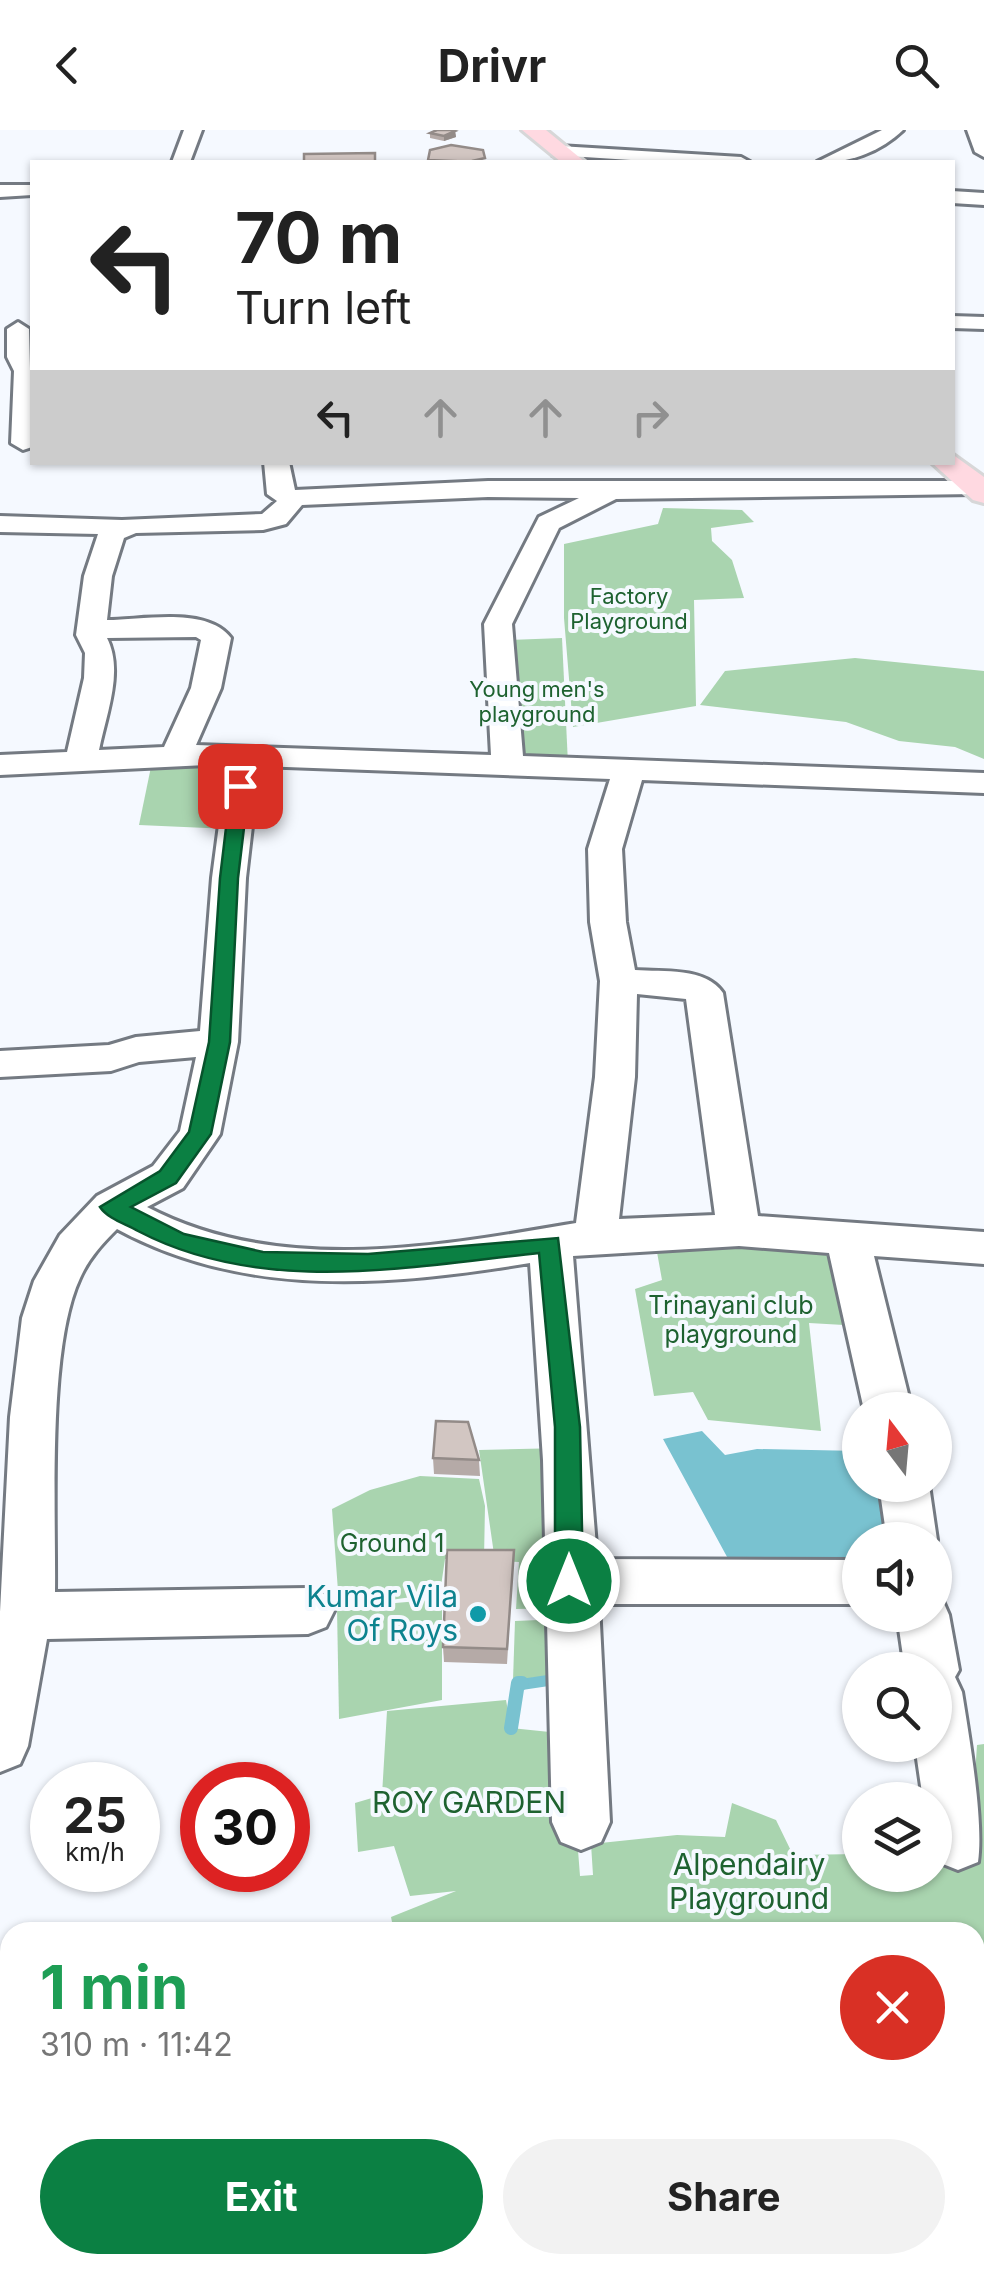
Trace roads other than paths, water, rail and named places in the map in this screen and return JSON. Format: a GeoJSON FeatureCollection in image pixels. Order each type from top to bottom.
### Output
{"type":"FeatureCollection","features":[{"type":"Feature","properties":{"kind":"main road"},"geometry":{"type":"LineString","coordinates":[[533,130],[574,151]]}},
{"type":"Feature","properties":{"kind":"main road"},"geometry":{"type":"LineString","coordinates":[[955,446],[981,482]]}},
{"type":"Feature","properties":{"kind":"main road"},"geometry":{"type":"LineString","coordinates":[[951,465],[981,482]]}},
{"type":"Feature","properties":{"kind":"street"},"geometry":{"type":"LineString","coordinates":[[182,160],[193,130]]}},
{"type":"Feature","properties":{"kind":"street"},"geometry":{"type":"LineString","coordinates":[[832,160],[858,151],[894,130]]}},
{"type":"Feature","properties":{"kind":"street"},"geometry":{"type":"LineString","coordinates":[[976,130],[984,152]]}},
{"type":"Feature","properties":{"kind":"street"},"geometry":{"type":"LineString","coordinates":[[574,151],[711,160]]}},
{"type":"Feature","properties":{"kind":"street"},"geometry":{"type":"LineString","coordinates":[[0,190],[30,190]]}},
{"type":"Feature","properties":{"kind":"street"},"geometry":{"type":"LineString","coordinates":[[955,197],[984,199]]}},
{"type":"Feature","properties":{"kind":"street"},"geometry":{"type":"LineString","coordinates":[[955,322],[984,323]]}},
{"type":"Feature","properties":{"kind":"street"},"geometry":{"type":"LineString","coordinates":[[17,329],[18,358],[25,371],[23,444]]}},
{"type":"Feature","properties":{"kind":"street"},"geometry":{"type":"LineString","coordinates":[[276,465],[280,494],[294,498],[488,490],[614,491],[981,482]]}},
{"type":"Feature","properties":{"kind":"street"},"geometry":{"type":"LineString","coordinates":[[508,765],[498,624],[548,523],[614,491]]}},
{"type":"Feature","properties":{"kind":"street"},"geometry":{"type":"LineString","coordinates":[[0,524],[119,527],[263,522],[277,518],[294,498]]}},
{"type":"Feature","properties":{"kind":"street"},"geometry":{"type":"LineString","coordinates":[[81,760],[99,678],[100,653],[92,629],[98,576],[112,533],[119,527]]}},
{"type":"Feature","properties":{"kind":"street"},"geometry":{"type":"LineString","coordinates":[[92,629],[203,628],[216,638],[217,650],[206,688],[176,756]]}},
{"type":"Feature","properties":{"kind":"street"},"geometry":{"type":"LineString","coordinates":[[0,1746],[18,1604],[45,1318],[56,1281],[75,1246],[112,1207],[168,1177],[188,1156],[200,1134],[219,1042],[229,878],[244,756]]}},
{"type":"Feature","properties":{"kind":"street"},"geometry":{"type":"LineString","coordinates":[[0,765],[244,756],[984,782]]}},
{"type":"Feature","properties":{"kind":"street"},"geometry":{"type":"LineString","coordinates":[[581,1822],[569,1581],[573,1240],[615,1077],[619,981],[608,922],[605,849],[630,768]]}},
{"type":"Feature","properties":{"kind":"street"},"geometry":{"type":"LineString","coordinates":[[619,981],[686,985],[704,993],[740,1230]]}},
{"type":"Feature","properties":{"kind":"street"},"geometry":{"type":"LineString","coordinates":[[0,1064],[111,1058],[136,1050],[219,1042]]}},
{"type":"Feature","properties":{"kind":"street"},"geometry":{"type":"LineString","coordinates":[[112,1207],[176,1240],[222,1255],[263,1261],[368,1263],[573,1240],[740,1230],[984,1248]]}},
{"type":"Feature","properties":{"kind":"street"},"geometry":{"type":"LineString","coordinates":[[847,1236],[884,1392]]}},
{"type":"Feature","properties":{"kind":"street"},"geometry":{"type":"LineString","coordinates":[[569,1581],[842,1582]]}},
{"type":"Feature","properties":{"kind":"street"},"geometry":{"type":"LineString","coordinates":[[18,1604],[308,1611]]}},
{"type":"Feature","properties":{"kind":"street"},"geometry":{"type":"LineString","coordinates":[[946,1762],[958,1842]]}},
{"type":"Feature","properties":{"kind":"water"},"geometry":{"type":"Polygon","coordinates":[[[702,1431],[725,1455],[757,1449],[842,1451],[842,1502],[896,1502],[899,1522],[842,1522],[842,1571],[732,1566],[663,1439],[702,1431]]]}},
{"type":"Feature","properties":{"kind":"waterway"},"geometry":{"type":"LineString","coordinates":[[518,1685],[558,1679]]}},
{"type":"Feature","properties":{"kind":"waterway"},"geometry":{"type":"LineString","coordinates":[[511,1728],[518,1683],[522,1683]]}},
{"type":"Feature","properties":{"kind":"place","name":"Kumar Vila Of Roys"},"geometry":{"type":"Point","coordinates":[478,1614]}},
{"type":"Feature","properties":{"kind":"park label","name":"Factory Playground"},"geometry":{"type":"Point","coordinates":[629,608]}},
{"type":"Feature","properties":{"kind":"park label","name":"Young men's playground"},"geometry":{"type":"Point","coordinates":[537,702]}},
{"type":"Feature","properties":{"kind":"park label","name":"Trinayani club playground"},"geometry":{"type":"Point","coordinates":[731,1320]}},
{"type":"Feature","properties":{"kind":"park label","name":"Ground 1"},"geometry":{"type":"Point","coordinates":[392,1543]}},
{"type":"Feature","properties":{"kind":"park label","name":"ROY GARDEN"},"geometry":{"type":"Point","coordinates":[469,1803]}},
{"type":"Feature","properties":{"kind":"park label","name":"Alpendairy Playground"},"geometry":{"type":"Point","coordinates":[749,1882]}}]}
